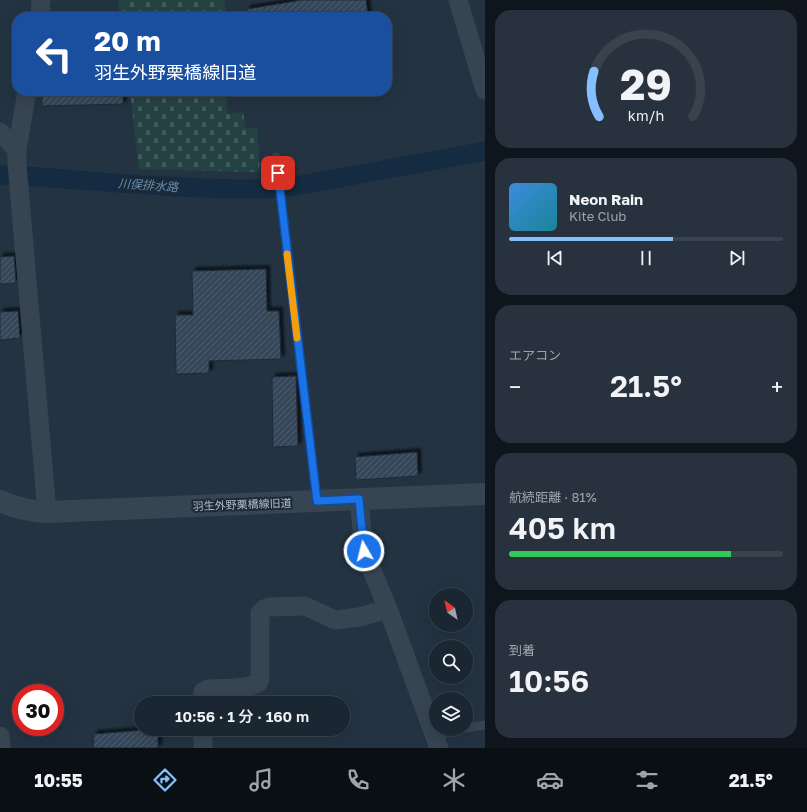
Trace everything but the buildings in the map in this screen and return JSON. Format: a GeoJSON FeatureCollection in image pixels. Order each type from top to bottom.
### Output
{"type":"FeatureCollection","features":[{"type":"Feature","properties":{"kind":"street"},"geometry":{"type":"LineString","coordinates":[[40,12],[41,0]]}},
{"type":"Feature","properties":{"kind":"street"},"geometry":{"type":"LineString","coordinates":[[458,0],[485,90]]}},
{"type":"Feature","properties":{"kind":"street"},"geometry":{"type":"LineString","coordinates":[[26,96],[18,165],[47,512]]}},
{"type":"Feature","properties":{"kind":"street"},"geometry":{"type":"LineString","coordinates":[[0,132],[18,165]]}},
{"type":"Feature","properties":{"kind":"street","name":"羽生外野栗橋線旧道"},"geometry":{"type":"LineString","coordinates":[[0,501],[14,508],[28,511],[47,512],[485,494]]}},
{"type":"Feature","properties":{"kind":"street"},"geometry":{"type":"LineString","coordinates":[[359,499],[364,551],[388,609],[437,741]]}},
{"type":"Feature","properties":{"kind":"street"},"geometry":{"type":"LineString","coordinates":[[202,696],[202,692],[208,689],[254,686],[258,683],[260,679],[260,613],[264,609],[269,607],[305,606],[335,620],[358,617],[388,609]]}},
{"type":"Feature","properties":{"kind":"street"},"geometry":{"type":"LineString","coordinates":[[0,736],[1,748]]}},
{"type":"Feature","properties":{"kind":"street"},"geometry":{"type":"LineString","coordinates":[[203,736],[203,748]]}},
{"type":"Feature","properties":{"kind":"lane"},"geometry":{"type":"LineString","coordinates":[[276,157],[317,501]]}},
{"type":"Feature","properties":{"kind":"lane"},"geometry":{"type":"LineString","coordinates":[[473,727],[485,725]]}},
{"type":"Feature","properties":{"kind":"lane"},"geometry":{"type":"LineString","coordinates":[[437,741],[447,736]]}},
{"type":"Feature","properties":{"kind":"green space"},"geometry":{"type":"Polygon","coordinates":[[[118,0],[224,0],[226,12],[119,12],[118,0]]]}},
{"type":"Feature","properties":{"kind":"green space"},"geometry":{"type":"Polygon","coordinates":[[[131,96],[226,96],[228,114],[243,112],[246,129],[257,128],[260,172],[139,169],[131,96]]]}},
{"type":"Feature","properties":{"kind":"waterway","name":"川俣排水路"},"geometry":{"type":"LineString","coordinates":[[290,187],[485,151]]}},
{"type":"Feature","properties":{"kind":"waterway","name":"川俣排水路"},"geometry":{"type":"LineString","coordinates":[[0,175],[7,175]]}},
{"type":"Feature","properties":{"kind":"waterway","name":"川俣排水路"},"geometry":{"type":"LineString","coordinates":[[25,176],[179,187],[272,189]]}},
{"type":"Feature","properties":{"kind":"slow traffic"},"geometry":{"type":"LineString","coordinates":[[287,254],[297,338]]}},
{"type":"Feature","properties":{"kind":"route"},"geometry":{"type":"LineString","coordinates":[[278,173],[317,501],[359,499],[364,551]]}}]}
